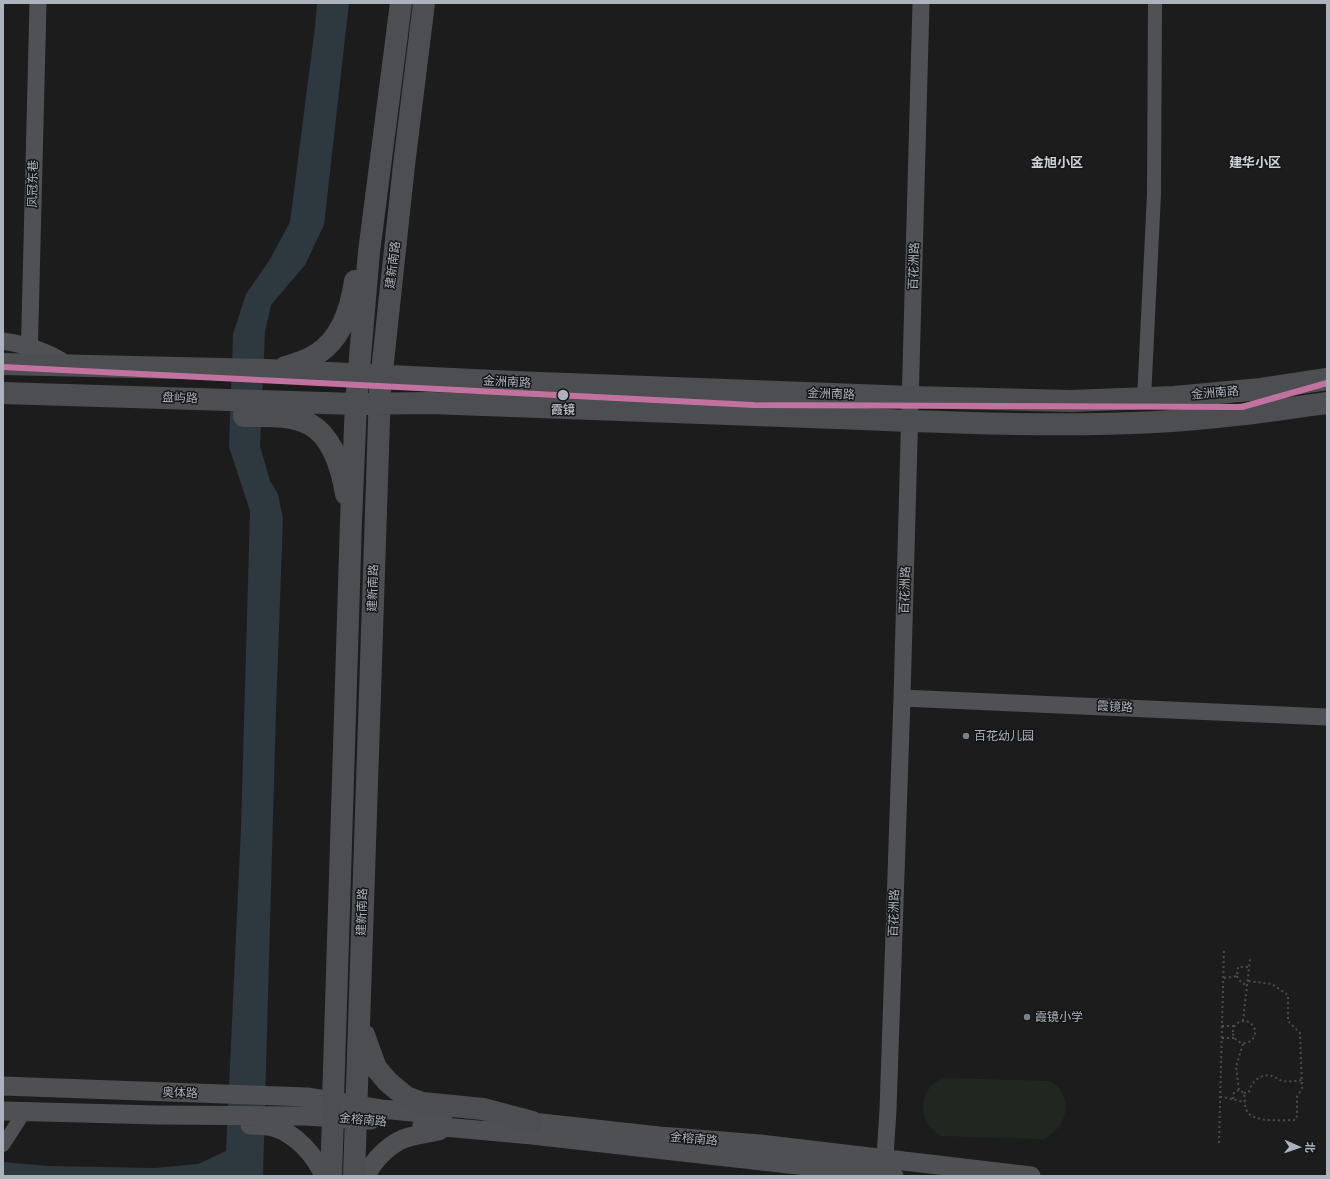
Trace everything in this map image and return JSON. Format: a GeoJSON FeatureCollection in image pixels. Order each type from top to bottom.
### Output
{"type":"FeatureCollection","features":[{"type":"Feature","properties":{"kind":"main road","name":"建新南路"},"geometry":{"type":"LineString","coordinates":[[331,1176],[351,521],[356,404],[369,252],[401,3]]}},
{"type":"Feature","properties":{"kind":"main road","name":"建新南路"},"geometry":{"type":"LineString","coordinates":[[354,1176],[381,375],[404,165],[424,3]]}},
{"type":"Feature","properties":{"kind":"main road"},"geometry":{"type":"LineString","coordinates":[[267,370],[300,363],[313,357],[326,348],[337,332],[347,314],[351,302],[375,202]]}},
{"type":"Feature","properties":{"kind":"main road"},"geometry":{"type":"LineString","coordinates":[[3,364],[29,355],[68,365],[358,374]]}},
{"type":"Feature","properties":{"kind":"main road","name":"金洲南路"},"geometry":{"type":"LineString","coordinates":[[358,374],[514,382],[911,397],[1071,401],[1144,399],[1261,389],[1327,379]]}},
{"type":"Feature","properties":{"kind":"main road","name":"盘屿路"},"geometry":{"type":"LineString","coordinates":[[3,393],[380,404]]}},
{"type":"Feature","properties":{"kind":"main road"},"geometry":{"type":"LineString","coordinates":[[136,396],[177,413],[282,418],[311,425],[319,431],[329,444],[336,457],[341,472],[351,521]]}},
{"type":"Feature","properties":{"kind":"main road","name":"金洲南路"},"geometry":{"type":"LineString","coordinates":[[380,404],[430,403],[910,421],[1041,424],[1149,422],[1243,415],[1327,403]]}},
{"type":"Feature","properties":{"kind":"main road"},"geometry":{"type":"LineString","coordinates":[[359,1015],[368,1048],[376,1068],[388,1082],[406,1096],[423,1103],[483,1109],[532,1122]]}},
{"type":"Feature","properties":{"kind":"main road","name":"奥体路"},"geometry":{"type":"LineString","coordinates":[[3,1086],[307,1098],[333,1109]]}},
{"type":"Feature","properties":{"kind":"main road","name":"奥体路"},"geometry":{"type":"LineString","coordinates":[[3,1111],[158,1115],[238,1115],[333,1109],[356,1112]]}},
{"type":"Feature","properties":{"kind":"main road","name":"金榕南路"},"geometry":{"type":"LineString","coordinates":[[356,1112],[532,1122],[659,1136],[768,1145],[887,1172]]}},
{"type":"Feature","properties":{"kind":"main road","name":"金榕南路"},"geometry":{"type":"LineString","coordinates":[[356,1112],[452,1129],[887,1172],[1031,1176]]}},
{"type":"Feature","properties":{"kind":"main road"},"geometry":{"type":"LineString","coordinates":[[158,1115],[274,1127],[290,1135],[300,1143],[316,1162],[324,1176]]}},
{"type":"Feature","properties":{"kind":"main road"},"geometry":{"type":"LineString","coordinates":[[366,1176],[374,1162],[384,1152],[404,1138],[452,1129]]}},
{"type":"Feature","properties":{"kind":"street","name":"凤冠东巷"},"geometry":{"type":"LineString","coordinates":[[29,355],[38,3]]}},
{"type":"Feature","properties":{"kind":"street","name":"百花洲路"},"geometry":{"type":"LineString","coordinates":[[887,1172],[888,1094],[911,397],[921,3]]}},
{"type":"Feature","properties":{"kind":"street"},"geometry":{"type":"LineString","coordinates":[[1144,399],[1154,194],[1155,3]]}},
{"type":"Feature","properties":{"kind":"street"},"geometry":{"type":"LineString","coordinates":[[3,341],[29,355]]}},
{"type":"Feature","properties":{"kind":"street","name":"霞镜路"},"geometry":{"type":"LineString","coordinates":[[902,698],[1327,717]]}},
{"type":"Feature","properties":{"kind":"street"},"geometry":{"type":"LineString","coordinates":[[5,1141],[26,1111]]}},
{"type":"Feature","properties":{"kind":"path"},"geometry":{"type":"LineString","coordinates":[[1219,1144],[1224,949]]}},
{"type":"Feature","properties":{"kind":"path"},"geometry":{"type":"LineString","coordinates":[[1243,1021],[1250,959]]}},
{"type":"Feature","properties":{"kind":"path"},"geometry":{"type":"LineString","coordinates":[[1247,985],[1243,984],[1237,976],[1238,967],[1250,966]]}},
{"type":"Feature","properties":{"kind":"path"},"geometry":{"type":"LineString","coordinates":[[1224,978],[1237,976]]}},
{"type":"Feature","properties":{"kind":"path"},"geometry":{"type":"LineString","coordinates":[[1244,1093],[1246,1110],[1250,1116],[1256,1119],[1295,1120],[1297,1116],[1297,1097],[1302,1088],[1300,1033],[1288,1021],[1288,995],[1272,984],[1248,981]]}},
{"type":"Feature","properties":{"kind":"path"},"geometry":{"type":"LineString","coordinates":[[1222,1026],[1234,1026],[1243,1021],[1249,1022],[1255,1032],[1250,1042],[1243,1044],[1236,1041],[1232,1032],[1234,1026]]}},
{"type":"Feature","properties":{"kind":"path"},"geometry":{"type":"LineString","coordinates":[[1222,1038],[1234,1038]]}},
{"type":"Feature","properties":{"kind":"path"},"geometry":{"type":"LineString","coordinates":[[1238,1090],[1236,1067],[1243,1044]]}},
{"type":"Feature","properties":{"kind":"path"},"geometry":{"type":"LineString","coordinates":[[1238,1090],[1244,1093],[1249,1092],[1251,1084],[1262,1076],[1266,1075],[1271,1075],[1284,1082],[1302,1080]]}},
{"type":"Feature","properties":{"kind":"path"},"geometry":{"type":"LineString","coordinates":[[1233,1099],[1234,1092],[1238,1090]]}},
{"type":"Feature","properties":{"kind":"path"},"geometry":{"type":"LineString","coordinates":[[1220,1097],[1230,1097],[1237,1101],[1245,1102]]}},
{"type":"Feature","properties":{"kind":"shaded area"},"geometry":{"type":"Polygon","coordinates":[[[317,3],[349,3],[324,225],[305,265],[271,305],[265,332],[260,446],[270,481],[278,494],[283,519],[263,1176],[3,1176],[3,1162],[48,1166],[155,1168],[198,1164],[226,1151],[241,828],[250,511],[229,447],[233,334],[246,294],[269,261],[290,222],[317,3]]]}},
{"type":"Feature","properties":{"kind":"shaded area"},"geometry":{"type":"Polygon","coordinates":[[[945,1078],[1050,1081],[1063,1095],[1065,1112],[1063,1120],[1052,1134],[1044,1139],[941,1136],[927,1123],[923,1105],[925,1096],[929,1089],[936,1082],[945,1078]]]}},
{"type":"Feature","properties":{"kind":"transit line"},"geometry":{"type":"LineString","coordinates":[[3,367],[754,405],[1242,407],[1327,383]]}},
{"type":"Feature","properties":{"kind":"place","name":"霞镜"},"geometry":{"type":"Point","coordinates":[563,395]}},
{"type":"Feature","properties":{"kind":"place","name":"百花幼儿园"},"geometry":{"type":"Point","coordinates":[966,736]}},
{"type":"Feature","properties":{"kind":"place","name":"霞镜小学"},"geometry":{"type":"Point","coordinates":[1027,1017]}},
{"type":"Feature","properties":{"kind":"district","name":"金旭小区"},"geometry":{"type":"Point","coordinates":[1057,163]}},
{"type":"Feature","properties":{"kind":"district","name":"建华小区"},"geometry":{"type":"Point","coordinates":[1255,163]}}]}
